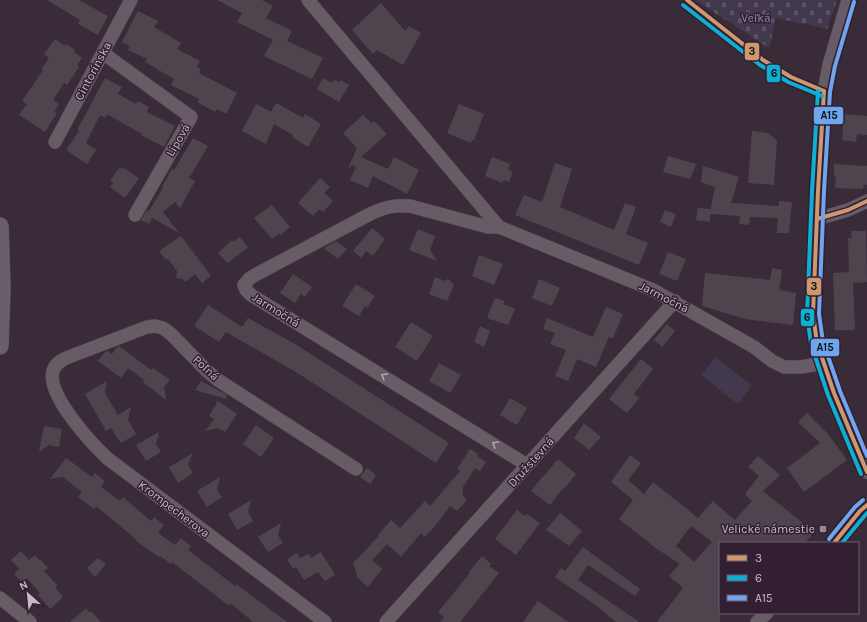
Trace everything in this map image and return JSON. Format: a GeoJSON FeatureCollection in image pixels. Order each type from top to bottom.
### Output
{"type":"FeatureCollection","features":[{"type":"Feature","properties":{"kind":"main road"},"geometry":{"type":"LineString","coordinates":[[0,226],[2,287],[0,346]]}},
{"type":"Feature","properties":{"kind":"street","name":"Cintorínska"},"geometry":{"type":"LineString","coordinates":[[55,142],[131,0]]}},
{"type":"Feature","properties":{"kind":"street","name":"Jarmočná"},"geometry":{"type":"LineString","coordinates":[[308,0],[499,227]]}},
{"type":"Feature","properties":{"kind":"street"},"geometry":{"type":"LineString","coordinates":[[848,0],[829,66],[824,91],[813,314],[817,343],[837,400],[867,472]]}},
{"type":"Feature","properties":{"kind":"street","name":"Lipová"},"geometry":{"type":"LineString","coordinates":[[103,53],[191,117],[135,215]]}},
{"type":"Feature","properties":{"kind":"street"},"geometry":{"type":"LineString","coordinates":[[817,220],[848,210],[867,201]]}},
{"type":"Feature","properties":{"kind":"street","name":"Jarmočná"},"geometry":{"type":"LineString","coordinates":[[527,466],[252,296],[246,290],[244,285],[255,275],[385,207],[398,205],[410,206],[488,227],[499,227],[653,290],[675,301],[754,347],[772,361],[784,367],[801,367],[824,363]]}},
{"type":"Feature","properties":{"kind":"street","name":"Družstevná"},"geometry":{"type":"LineString","coordinates":[[386,622],[675,301]]}},
{"type":"Feature","properties":{"kind":"street","name":"Poľná"},"geometry":{"type":"LineString","coordinates":[[52,372],[57,363],[66,358],[147,328],[155,326],[163,328],[218,380],[356,469]]}},
{"type":"Feature","properties":{"kind":"street","name":"Krompecherova"},"geometry":{"type":"LineString","coordinates":[[52,372],[53,382],[58,396],[67,412],[93,445],[107,458],[325,622]]}},
{"type":"Feature","properties":{"kind":"street"},"geometry":{"type":"LineString","coordinates":[[835,542],[860,510],[867,504]]}},
{"type":"Feature","properties":{"kind":"street"},"geometry":{"type":"LineString","coordinates":[[0,598],[30,622]]}},
{"type":"Feature","properties":{"kind":"street"},"geometry":{"type":"LineString","coordinates":[[757,622],[766,614]]}},
{"type":"Feature","properties":{"kind":"green space","name":"Veľká"},"geometry":{"type":"Polygon","coordinates":[[[695,0],[837,0],[827,29],[776,18],[769,48],[695,0]]]}},
{"type":"Feature","properties":{"kind":"green space"},"geometry":{"type":"Polygon","coordinates":[[[716,357],[752,386],[738,404],[701,375],[716,357]]]}},
{"type":"Feature","properties":{"kind":"building"},"geometry":{"type":"Polygon","coordinates":[[[47,0],[79,0],[108,16],[98,35],[78,24],[80,20],[47,0]]]}},
{"type":"Feature","properties":{"kind":"building"},"geometry":{"type":"Polygon","coordinates":[[[217,0],[262,0],[273,6],[266,18],[292,31],[287,41],[323,58],[312,79],[264,56],[273,40],[237,22],[242,13],[217,0]]]}},
{"type":"Feature","properties":{"kind":"building"},"geometry":{"type":"Polygon","coordinates":[[[381,3],[405,31],[409,26],[421,33],[403,65],[377,50],[373,54],[352,30],[381,3]]]}},
{"type":"Feature","properties":{"kind":"building"},"geometry":{"type":"Polygon","coordinates":[[[138,11],[158,21],[154,27],[181,43],[177,49],[200,61],[197,67],[201,69],[199,73],[237,93],[226,114],[217,109],[215,112],[197,102],[199,99],[171,85],[174,79],[145,62],[147,59],[128,50],[130,46],[122,42],[138,11]]]}},
{"type":"Feature","properties":{"kind":"building"},"geometry":{"type":"Polygon","coordinates":[[[55,39],[65,46],[66,44],[75,50],[74,52],[82,58],[77,65],[79,67],[67,85],[64,83],[53,100],[59,104],[54,112],[57,113],[45,132],[19,115],[27,104],[22,101],[43,70],[42,68],[49,58],[44,54],[55,39]]]}},
{"type":"Feature","properties":{"kind":"building"},"geometry":{"type":"Polygon","coordinates":[[[105,78],[122,87],[118,94],[136,104],[138,101],[149,107],[147,112],[175,126],[164,147],[107,114],[105,118],[100,115],[86,143],[96,150],[87,164],[66,150],[79,131],[77,130],[105,78]]]}},
{"type":"Feature","properties":{"kind":"building"},"geometry":{"type":"Polygon","coordinates":[[[323,78],[332,83],[334,79],[339,82],[340,80],[349,85],[339,102],[317,89],[323,78]]]}},
{"type":"Feature","properties":{"kind":"building"},"geometry":{"type":"Polygon","coordinates":[[[276,103],[303,118],[305,114],[321,124],[308,147],[292,137],[293,135],[274,124],[266,144],[242,131],[256,104],[271,112],[276,103]]]}},
{"type":"Feature","properties":{"kind":"building"},"geometry":{"type":"Polygon","coordinates":[[[459,104],[484,114],[474,140],[472,140],[471,143],[447,133],[459,104]]]}},
{"type":"Feature","properties":{"kind":"building"},"geometry":{"type":"Polygon","coordinates":[[[844,114],[867,116],[867,135],[857,134],[856,142],[842,140],[844,114]]]}},
{"type":"Feature","properties":{"kind":"building"},"geometry":{"type":"Polygon","coordinates":[[[363,115],[372,123],[374,121],[387,134],[361,157],[388,169],[394,157],[419,170],[407,194],[373,176],[368,188],[350,180],[356,167],[352,165],[348,169],[357,148],[343,133],[363,115]]]}},
{"type":"Feature","properties":{"kind":"building"},"geometry":{"type":"Polygon","coordinates":[[[752,131],[768,133],[777,141],[774,185],[748,183],[752,131]]]}},
{"type":"Feature","properties":{"kind":"building"},"geometry":{"type":"Polygon","coordinates":[[[193,138],[208,146],[189,178],[195,181],[180,208],[175,202],[163,212],[179,233],[152,218],[149,224],[141,220],[147,210],[149,211],[163,188],[162,187],[172,169],[174,170],[193,138]]]}},
{"type":"Feature","properties":{"kind":"building"},"geometry":{"type":"Polygon","coordinates":[[[668,156],[696,164],[690,179],[663,172],[668,156]]]}},
{"type":"Feature","properties":{"kind":"building"},"geometry":{"type":"Polygon","coordinates":[[[492,157],[510,164],[508,170],[513,172],[509,182],[504,180],[502,183],[485,176],[492,157]]]}},
{"type":"Feature","properties":{"kind":"building"},"geometry":{"type":"Polygon","coordinates":[[[555,163],[572,169],[560,207],[614,230],[625,203],[636,207],[626,234],[648,243],[639,265],[515,215],[524,195],[542,202],[555,163]]]}},
{"type":"Feature","properties":{"kind":"building"},"geometry":{"type":"Polygon","coordinates":[[[834,164],[867,166],[867,185],[864,184],[863,189],[835,188],[836,176],[834,176],[834,164]]]}},
{"type":"Feature","properties":{"kind":"building"},"geometry":{"type":"Polygon","coordinates":[[[703,166],[739,177],[731,203],[779,206],[779,201],[792,202],[789,233],[777,233],[778,218],[750,217],[749,225],[739,224],[740,216],[710,214],[710,222],[696,220],[698,208],[711,209],[715,187],[701,182],[703,166]]]}},
{"type":"Feature","properties":{"kind":"building"},"geometry":{"type":"Polygon","coordinates":[[[120,167],[139,178],[125,198],[110,187],[113,183],[110,181],[120,167]]]}},
{"type":"Feature","properties":{"kind":"building"},"geometry":{"type":"Polygon","coordinates":[[[320,178],[330,187],[324,193],[333,201],[323,212],[319,209],[313,216],[298,203],[320,178]]]}},
{"type":"Feature","properties":{"kind":"building"},"geometry":{"type":"Polygon","coordinates":[[[272,205],[290,227],[281,235],[279,233],[272,239],[254,218],[272,205]]]}},
{"type":"Feature","properties":{"kind":"building"},"geometry":{"type":"Polygon","coordinates":[[[665,210],[676,214],[671,227],[660,222],[665,210]]]}},
{"type":"Feature","properties":{"kind":"building"},"geometry":{"type":"Polygon","coordinates":[[[372,228],[385,239],[373,256],[366,251],[361,258],[353,251],[372,228]]]}},
{"type":"Feature","properties":{"kind":"building"},"geometry":{"type":"Polygon","coordinates":[[[418,229],[435,236],[430,250],[437,261],[409,250],[418,229]]]}},
{"type":"Feature","properties":{"kind":"building"},"geometry":{"type":"Polygon","coordinates":[[[851,231],[866,231],[867,282],[853,283],[855,330],[835,330],[833,273],[849,272],[848,238],[852,238],[851,231]]]}},
{"type":"Feature","properties":{"kind":"building"},"geometry":{"type":"Polygon","coordinates":[[[181,236],[211,276],[202,283],[195,274],[185,282],[183,279],[176,278],[177,271],[168,259],[166,260],[159,251],[181,236]]]}},
{"type":"Feature","properties":{"kind":"building"},"geometry":{"type":"Polygon","coordinates":[[[240,237],[248,247],[228,263],[218,253],[232,240],[233,242],[240,237]]]}},
{"type":"Feature","properties":{"kind":"building"},"geometry":{"type":"Polygon","coordinates":[[[336,241],[347,249],[338,259],[324,248],[336,241]]]}},
{"type":"Feature","properties":{"kind":"building"},"geometry":{"type":"Polygon","coordinates":[[[668,252],[686,259],[677,281],[659,274],[668,252]]]}},
{"type":"Feature","properties":{"kind":"building"},"geometry":{"type":"Polygon","coordinates":[[[479,255],[503,264],[494,285],[472,276],[479,255]]]}},
{"type":"Feature","properties":{"kind":"building"},"geometry":{"type":"Polygon","coordinates":[[[772,268],[782,270],[779,290],[796,293],[793,325],[745,319],[702,306],[705,273],[770,280],[772,268]]]}},
{"type":"Feature","properties":{"kind":"building"},"geometry":{"type":"Polygon","coordinates":[[[293,274],[312,287],[305,297],[301,294],[295,303],[280,293],[293,274]]]}},
{"type":"Feature","properties":{"kind":"building"},"geometry":{"type":"Polygon","coordinates":[[[435,277],[445,281],[448,279],[454,285],[447,301],[429,294],[435,277]]]}},
{"type":"Feature","properties":{"kind":"building"},"geometry":{"type":"Polygon","coordinates":[[[539,279],[560,288],[552,306],[532,298],[539,279]]]}},
{"type":"Feature","properties":{"kind":"building"},"geometry":{"type":"Polygon","coordinates":[[[356,284],[375,296],[367,308],[365,306],[359,316],[342,306],[356,284]]]}},
{"type":"Feature","properties":{"kind":"building"},"geometry":{"type":"Polygon","coordinates":[[[495,298],[505,301],[503,304],[515,309],[508,325],[487,318],[495,298]]]}},
{"type":"Feature","properties":{"kind":"building"},"geometry":{"type":"Polygon","coordinates":[[[208,305],[242,327],[248,318],[295,344],[449,443],[436,463],[296,372],[226,332],[219,342],[194,326],[208,305]]]}},
{"type":"Feature","properties":{"kind":"building"},"geometry":{"type":"Polygon","coordinates":[[[606,307],[623,314],[613,338],[609,337],[596,367],[577,359],[568,381],[555,376],[566,350],[550,344],[555,333],[543,329],[547,318],[593,337],[606,307]]]}},
{"type":"Feature","properties":{"kind":"building"},"geometry":{"type":"Polygon","coordinates":[[[411,322],[433,336],[417,361],[395,347],[411,322]]]}},
{"type":"Feature","properties":{"kind":"building"},"geometry":{"type":"Polygon","coordinates":[[[667,324],[675,331],[662,347],[654,340],[667,324]]]}},
{"type":"Feature","properties":{"kind":"building"},"geometry":{"type":"Polygon","coordinates":[[[480,326],[490,331],[484,347],[474,342],[480,326]]]}},
{"type":"Feature","properties":{"kind":"building"},"geometry":{"type":"Polygon","coordinates":[[[119,346],[151,370],[153,368],[170,380],[164,387],[166,400],[128,368],[121,378],[98,361],[105,352],[108,351],[112,354],[119,346]]]}},
{"type":"Feature","properties":{"kind":"building"},"geometry":{"type":"Polygon","coordinates":[[[641,359],[653,369],[634,394],[639,398],[627,413],[609,399],[641,359]]]}},
{"type":"Feature","properties":{"kind":"building"},"geometry":{"type":"Polygon","coordinates":[[[439,363],[461,375],[450,393],[429,381],[439,363]]]}},
{"type":"Feature","properties":{"kind":"building"},"geometry":{"type":"Polygon","coordinates":[[[107,381],[105,393],[118,415],[131,407],[128,420],[136,434],[121,443],[111,428],[106,431],[85,394],[107,381]]]}},
{"type":"Feature","properties":{"kind":"building"},"geometry":{"type":"Polygon","coordinates":[[[201,381],[227,395],[226,399],[195,390],[201,381]]]}},
{"type":"Feature","properties":{"kind":"building"},"geometry":{"type":"Polygon","coordinates":[[[510,398],[527,408],[517,425],[500,415],[510,398]]]}},
{"type":"Feature","properties":{"kind":"building"},"geometry":{"type":"Polygon","coordinates":[[[218,401],[237,414],[225,432],[218,428],[205,431],[214,419],[209,416],[218,401]]]}},
{"type":"Feature","properties":{"kind":"building"},"geometry":{"type":"Polygon","coordinates":[[[807,413],[828,434],[847,460],[804,492],[787,468],[820,443],[798,422],[807,413]]]}},
{"type":"Feature","properties":{"kind":"building"},"geometry":{"type":"Polygon","coordinates":[[[584,423],[601,437],[589,450],[574,438],[584,423]]]}},
{"type":"Feature","properties":{"kind":"building"},"geometry":{"type":"Polygon","coordinates":[[[256,425],[274,438],[261,457],[243,444],[256,425]]]}},
{"type":"Feature","properties":{"kind":"building"},"geometry":{"type":"Polygon","coordinates":[[[44,426],[62,429],[59,447],[49,445],[39,452],[44,426]]]}},
{"type":"Feature","properties":{"kind":"building"},"geometry":{"type":"Polygon","coordinates":[[[159,432],[156,444],[161,452],[146,461],[136,445],[159,432]]]}},
{"type":"Feature","properties":{"kind":"building"},"geometry":{"type":"Polygon","coordinates":[[[470,449],[486,462],[480,471],[475,468],[463,487],[463,496],[467,500],[457,511],[450,506],[435,526],[424,537],[421,533],[401,557],[387,544],[372,560],[382,569],[368,587],[358,578],[353,563],[379,536],[378,535],[391,520],[400,528],[425,501],[430,506],[460,471],[457,469],[470,449]]]}},
{"type":"Feature","properties":{"kind":"building"},"geometry":{"type":"Polygon","coordinates":[[[193,453],[188,465],[193,473],[178,483],[169,467],[193,453]]]}},
{"type":"Feature","properties":{"kind":"building"},"geometry":{"type":"Polygon","coordinates":[[[630,455],[641,463],[628,480],[644,494],[653,482],[698,518],[713,501],[735,520],[752,501],[745,494],[759,476],[748,467],[758,456],[780,475],[763,491],[814,532],[806,542],[719,542],[720,622],[657,622],[683,588],[669,576],[680,564],[657,549],[619,519],[633,500],[611,482],[630,455]],[[691,526],[676,546],[694,562],[712,542],[691,526]]]}},
{"type":"Feature","properties":{"kind":"building"},"geometry":{"type":"Polygon","coordinates":[[[66,458],[92,477],[95,473],[105,481],[101,487],[120,501],[123,497],[151,521],[154,517],[164,525],[158,533],[175,545],[181,538],[191,546],[188,550],[235,586],[236,584],[287,622],[253,622],[232,604],[228,605],[172,562],[171,564],[136,541],[137,540],[96,506],[94,509],[78,497],[82,492],[63,477],[50,479],[66,458]]]}},
{"type":"Feature","properties":{"kind":"building"},"geometry":{"type":"Polygon","coordinates":[[[558,459],[576,474],[550,505],[531,491],[558,459]]]}},
{"type":"Feature","properties":{"kind":"building"},"geometry":{"type":"Polygon","coordinates":[[[367,468],[376,475],[370,484],[360,477],[367,468]]]}},
{"type":"Feature","properties":{"kind":"building"},"geometry":{"type":"Polygon","coordinates":[[[220,477],[217,490],[222,497],[207,507],[197,491],[220,477]]]}},
{"type":"Feature","properties":{"kind":"building"},"geometry":{"type":"Polygon","coordinates":[[[251,500],[248,512],[253,521],[237,530],[228,514],[251,500]]]}},
{"type":"Feature","properties":{"kind":"building"},"geometry":{"type":"Polygon","coordinates":[[[517,510],[525,516],[527,514],[540,523],[516,555],[495,539],[517,510]]]}},
{"type":"Feature","properties":{"kind":"building"},"geometry":{"type":"Polygon","coordinates":[[[560,513],[582,531],[569,546],[546,530],[560,513]]]}},
{"type":"Feature","properties":{"kind":"building"},"geometry":{"type":"Polygon","coordinates":[[[281,523],[278,535],[283,543],[268,552],[258,537],[281,523]]]}},
{"type":"Feature","properties":{"kind":"building"},"geometry":{"type":"Polygon","coordinates":[[[583,547],[640,589],[635,596],[588,565],[578,580],[639,622],[616,622],[597,606],[555,577],[561,568],[565,571],[583,547]]]}},
{"type":"Feature","properties":{"kind":"building"},"geometry":{"type":"Polygon","coordinates":[[[21,551],[29,560],[35,555],[40,561],[41,560],[48,568],[44,571],[57,585],[56,589],[63,597],[50,609],[38,595],[40,593],[27,578],[22,582],[14,574],[19,569],[11,560],[21,551]]]}},
{"type":"Feature","properties":{"kind":"building"},"geometry":{"type":"Polygon","coordinates":[[[321,552],[335,575],[325,581],[318,572],[304,580],[296,567],[293,569],[287,559],[297,553],[300,558],[309,554],[311,558],[321,552]]]}},
{"type":"Feature","properties":{"kind":"building"},"geometry":{"type":"Polygon","coordinates":[[[482,556],[491,564],[489,566],[499,573],[460,622],[440,622],[444,617],[438,612],[482,556]]]}},
{"type":"Feature","properties":{"kind":"building"},"geometry":{"type":"Polygon","coordinates":[[[98,558],[106,564],[95,577],[87,568],[98,558]]]}},
{"type":"Feature","properties":{"kind":"building"},"geometry":{"type":"Polygon","coordinates":[[[538,601],[568,622],[523,622],[538,601]]]}},
{"type":"Feature","properties":{"kind":"building"},"geometry":{"type":"Polygon","coordinates":[[[86,608],[101,622],[70,622],[86,608]]]}},
{"type":"Feature","properties":{"kind":"transit line","name":"3"},"geometry":{"type":"LineString","coordinates":[[687,0],[763,60],[791,77],[824,91]]}},
{"type":"Feature","properties":{"kind":"transit line","name":"A15"},"geometry":{"type":"LineString","coordinates":[[854,2],[835,66],[830,92],[819,314],[823,342],[840,391],[867,456]]}},
{"type":"Feature","properties":{"kind":"transit line","name":"6"},"geometry":{"type":"LineString","coordinates":[[683,5],[760,65],[788,82],[822,96]]}},
{"type":"Feature","properties":{"kind":"transit line","name":"6"},"geometry":{"type":"LineString","coordinates":[[818,91],[807,315],[811,344],[828,395],[861,474]]}},
{"type":"Feature","properties":{"kind":"transit line","name":"3"},"geometry":{"type":"LineString","coordinates":[[824,91],[813,314],[817,343],[834,393],[867,472]]}},
{"type":"Feature","properties":{"kind":"transit line","name":"3"},"geometry":{"type":"LineString","coordinates":[[817,219],[848,210],[867,201]]}},
{"type":"Feature","properties":{"kind":"transit line","name":"A15"},"geometry":{"type":"LineString","coordinates":[[829,539],[855,507],[863,500]]}},
{"type":"Feature","properties":{"kind":"transit line","name":"3"},"geometry":{"type":"LineString","coordinates":[[835,542],[860,511],[867,505]]}},
{"type":"Feature","properties":{"kind":"transit line","name":"6"},"geometry":{"type":"LineString","coordinates":[[843,542],[867,513]]}},
{"type":"Feature","properties":{"kind":"place","name":"Velické námestie"},"geometry":{"type":"Point","coordinates":[823,529]}}]}
